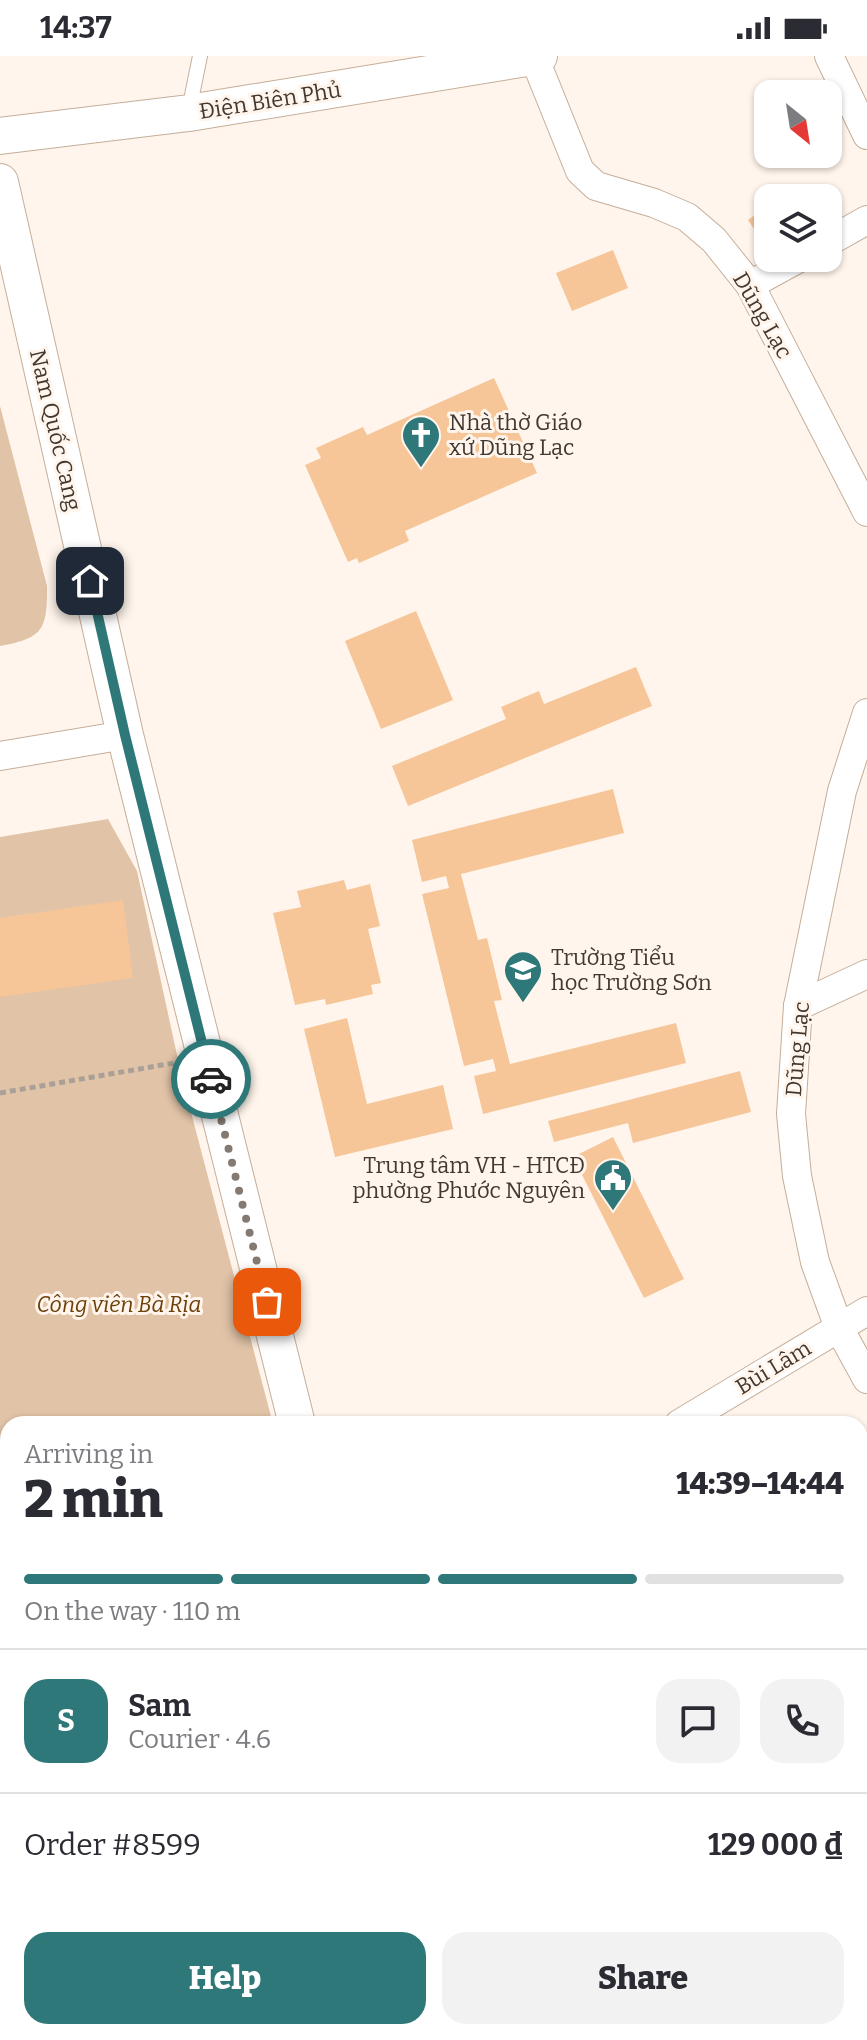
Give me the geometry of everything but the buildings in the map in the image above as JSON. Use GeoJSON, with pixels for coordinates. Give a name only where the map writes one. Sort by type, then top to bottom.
{"type":"FeatureCollection","features":[{"type":"Feature","properties":{"kind":"street","name":"Điện Biên Phủ"},"geometry":{"type":"LineString","coordinates":[[0,136],[189,113],[535,56]]}},
{"type":"Feature","properties":{"kind":"street","name":"Dũng Lạc"},"geometry":{"type":"LineString","coordinates":[[535,56],[580,171],[596,186],[654,203],[687,217],[714,240],[750,285],[867,512]]}},
{"type":"Feature","properties":{"kind":"street"},"geometry":{"type":"LineString","coordinates":[[829,56],[867,135]]}},
{"type":"Feature","properties":{"kind":"street","name":"Nam Quốc Cang"},"geometry":{"type":"LineString","coordinates":[[0,182],[125,735],[295,1416]]}},
{"type":"Feature","properties":{"kind":"street"},"geometry":{"type":"LineString","coordinates":[[842,234],[867,220]]}},
{"type":"Feature","properties":{"kind":"street"},"geometry":{"type":"LineString","coordinates":[[750,285],[774,272]]}},
{"type":"Feature","properties":{"kind":"street","name":"Dũng Lạc"},"geometry":{"type":"LineString","coordinates":[[867,713],[842,791],[798,1006],[791,1114],[797,1176],[815,1262],[839,1328],[867,1379]]}},
{"type":"Feature","properties":{"kind":"street"},"geometry":{"type":"LineString","coordinates":[[0,756],[125,735]]}},
{"type":"Feature","properties":{"kind":"street"},"geometry":{"type":"LineString","coordinates":[[798,1006],[867,974]]}},
{"type":"Feature","properties":{"kind":"street","name":"Bùi Lâm"},"geometry":{"type":"LineString","coordinates":[[692,1416],[867,1311]]}},
{"type":"Feature","properties":{"kind":"lane"},"geometry":{"type":"LineString","coordinates":[[189,113],[200,56]]}},
{"type":"Feature","properties":{"kind":"path"},"geometry":{"type":"LineString","coordinates":[[0,1093],[206,1057]]}},
{"type":"Feature","properties":{"kind":"green space"},"geometry":{"type":"Polygon","coordinates":[[[0,406],[47,586],[46,612],[40,629],[26,639],[0,646],[0,406]]]}},
{"type":"Feature","properties":{"kind":"green space","name":"Công viên Bà Rịa"},"geometry":{"type":"Polygon","coordinates":[[[108,819],[137,871],[182,1078],[271,1416],[0,1416],[0,837],[108,819]]]}},
{"type":"Feature","properties":{"kind":"way so far"},"geometry":{"type":"LineString","coordinates":[[211,1079],[267,1302]]}},
{"type":"Feature","properties":{"kind":"place","name":"Nhà thờ Giáo xứ Dũng Lạc"},"geometry":{"type":"Point","coordinates":[421,469]}},
{"type":"Feature","properties":{"kind":"place","name":"Trường Tiểu học Trường Sơn"},"geometry":{"type":"Point","coordinates":[523,1004]}},
{"type":"Feature","properties":{"kind":"place","name":"Trung tâm VH - HTCĐ phường Phước Nguyên"},"geometry":{"type":"Point","coordinates":[613,1212]}},
{"type":"Feature","properties":{"kind":"route"},"geometry":{"type":"LineString","coordinates":[[90,581],[211,1079]]}}]}
